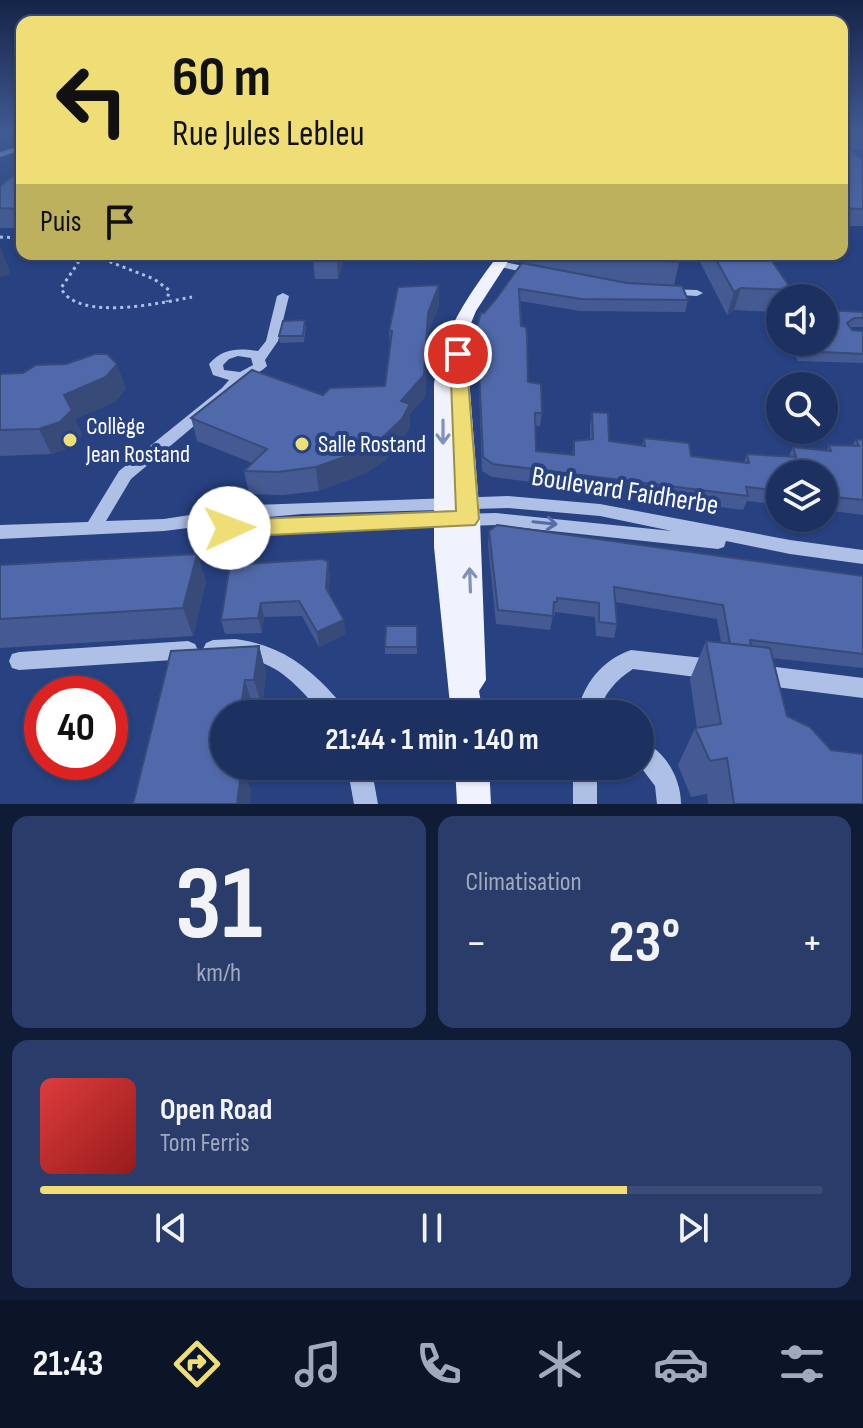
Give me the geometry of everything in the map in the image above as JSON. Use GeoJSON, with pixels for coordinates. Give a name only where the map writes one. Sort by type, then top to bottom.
{"type":"FeatureCollection","features":[{"type":"Feature","properties":{"kind":"main road"},"geometry":{"type":"LineString","coordinates":[[466,700],[451,615],[459,328],[502,260]]}},
{"type":"Feature","properties":{"kind":"main road"},"geometry":{"type":"LineString","coordinates":[[473,780],[474,804]]}},
{"type":"Feature","properties":{"kind":"street"},"geometry":{"type":"LineString","coordinates":[[506,260],[541,273]]}},
{"type":"Feature","properties":{"kind":"street"},"geometry":{"type":"LineString","coordinates":[[658,292],[697,293]]}},
{"type":"Feature","properties":{"kind":"street"},"geometry":{"type":"LineString","coordinates":[[93,528],[125,475],[227,391],[238,377],[256,370],[272,341],[283,296]]}},
{"type":"Feature","properties":{"kind":"street"},"geometry":{"type":"LineString","coordinates":[[238,377],[218,372],[216,364],[230,354],[245,352],[260,358]]}},
{"type":"Feature","properties":{"kind":"street","name":"Boulevard Faidherbe"},"geometry":{"type":"LineString","coordinates":[[0,532],[164,525],[229,528],[456,511],[863,557]]}},
{"type":"Feature","properties":{"kind":"street"},"geometry":{"type":"LineString","coordinates":[[19,661],[234,647],[264,651],[305,679],[324,700]]}},
{"type":"Feature","properties":{"kind":"street"},"geometry":{"type":"LineString","coordinates":[[592,700],[604,680],[619,664],[631,659],[863,688]]}},
{"type":"Feature","properties":{"kind":"street"},"geometry":{"type":"LineString","coordinates":[[654,764],[659,768],[670,797],[669,804]]}},
{"type":"Feature","properties":{"kind":"street"},"geometry":{"type":"LineString","coordinates":[[362,780],[366,804]]}},
{"type":"Feature","properties":{"kind":"street"},"geometry":{"type":"LineString","coordinates":[[585,780],[585,804]]}},
{"type":"Feature","properties":{"kind":"path"},"geometry":{"type":"LineString","coordinates":[[78,260],[61,288],[60,294],[70,304],[84,308],[166,303],[192,297]]}},
{"type":"Feature","properties":{"kind":"path"},"geometry":{"type":"LineString","coordinates":[[105,260],[154,279],[169,290],[166,303]]}},
{"type":"Feature","properties":{"kind":"building"},"geometry":{"type":"Polygon","coordinates":[[[848,171],[863,171],[863,209],[848,208],[848,171]]]}},
{"type":"Feature","properties":{"kind":"building"},"geometry":{"type":"Polygon","coordinates":[[[16,174],[16,209],[0,208],[0,186],[16,174]]]}},
{"type":"Feature","properties":{"kind":"building"},"geometry":{"type":"Polygon","coordinates":[[[716,260],[771,260],[788,284],[766,284],[766,289],[741,288],[734,292],[716,260]]]}},
{"type":"Feature","properties":{"kind":"building"},"geometry":{"type":"Polygon","coordinates":[[[522,263],[627,283],[682,286],[688,300],[581,299],[519,289],[521,326],[526,327],[527,336],[528,382],[541,384],[542,413],[535,413],[536,451],[574,455],[574,441],[593,439],[592,412],[608,413],[609,441],[645,446],[644,438],[689,443],[691,456],[749,463],[747,454],[796,457],[793,447],[831,451],[829,445],[859,446],[856,439],[863,440],[863,500],[838,497],[838,460],[766,460],[766,489],[746,487],[748,496],[493,464],[483,457],[477,326],[481,313],[496,299],[522,263]]]}},
{"type":"Feature","properties":{"kind":"building"},"geometry":{"type":"Polygon","coordinates":[[[439,285],[428,313],[424,375],[401,401],[410,404],[402,419],[364,450],[316,467],[278,472],[244,471],[267,449],[191,418],[252,370],[323,395],[330,388],[385,386],[392,331],[389,331],[398,287],[439,285]]]}},
{"type":"Feature","properties":{"kind":"building"},"geometry":{"type":"Polygon","coordinates":[[[838,311],[863,312],[863,318],[854,318],[847,323],[852,330],[863,331],[863,354],[838,353],[838,311]]]}},
{"type":"Feature","properties":{"kind":"building"},"geometry":{"type":"Polygon","coordinates":[[[305,320],[303,336],[279,336],[283,321],[305,320]]]}},
{"type":"Feature","properties":{"kind":"building"},"geometry":{"type":"Polygon","coordinates":[[[95,354],[107,354],[117,364],[106,377],[64,395],[72,410],[60,422],[39,429],[0,430],[0,374],[23,373],[36,365],[66,364],[95,354]]]}},
{"type":"Feature","properties":{"kind":"building"},"geometry":{"type":"Polygon","coordinates":[[[497,525],[863,576],[863,654],[750,640],[751,646],[730,644],[723,605],[614,587],[617,624],[599,622],[599,603],[557,598],[553,616],[498,610],[489,531],[497,525]]]}},
{"type":"Feature","properties":{"kind":"building"},"geometry":{"type":"Polygon","coordinates":[[[197,554],[183,608],[0,619],[0,565],[197,554]]]}},
{"type":"Feature","properties":{"kind":"building"},"geometry":{"type":"Polygon","coordinates":[[[323,559],[328,562],[326,588],[344,620],[317,632],[299,601],[261,603],[258,618],[221,620],[230,565],[323,559]]]}},
{"type":"Feature","properties":{"kind":"building"},"geometry":{"type":"Polygon","coordinates":[[[386,626],[417,626],[417,647],[385,647],[386,626]]]}},
{"type":"Feature","properties":{"kind":"building"},"geometry":{"type":"Polygon","coordinates":[[[706,641],[770,648],[787,716],[810,727],[831,750],[863,754],[863,804],[734,804],[727,758],[710,761],[695,728],[721,724],[706,641]]]}},
{"type":"Feature","properties":{"kind":"building"},"geometry":{"type":"Polygon","coordinates":[[[259,646],[254,680],[245,680],[242,700],[210,700],[210,780],[240,780],[237,804],[133,804],[171,651],[259,646]]]}},
{"type":"Feature","properties":{"kind":"place","name":"Collège Jean Rostand"},"geometry":{"type":"Point","coordinates":[70,440]}},
{"type":"Feature","properties":{"kind":"place","name":"Salle Rostand"},"geometry":{"type":"Point","coordinates":[302,444]}},
{"type":"Feature","properties":{"kind":"route"},"geometry":{"type":"LineString","coordinates":[[229,528],[468,519],[458,354]]}}]}
